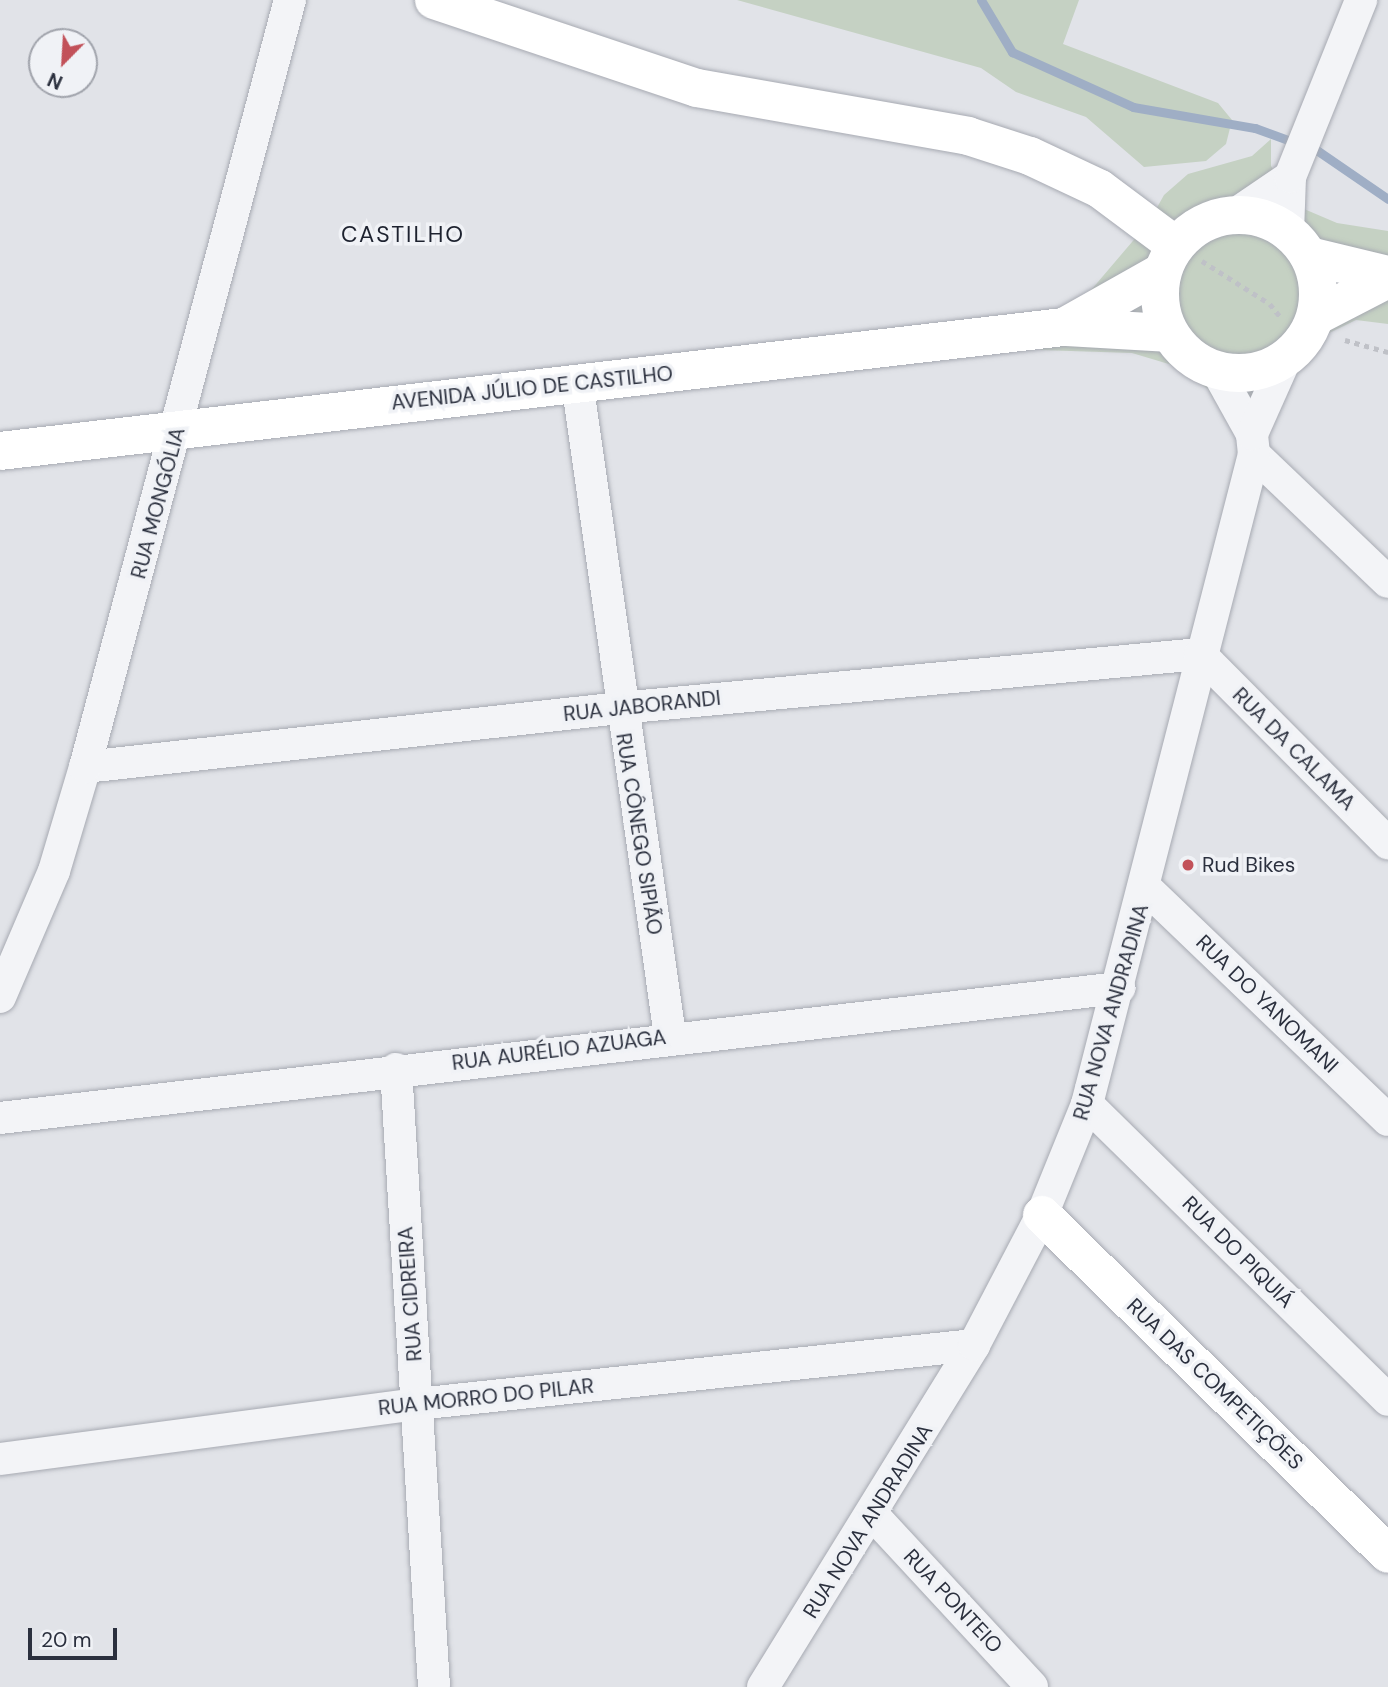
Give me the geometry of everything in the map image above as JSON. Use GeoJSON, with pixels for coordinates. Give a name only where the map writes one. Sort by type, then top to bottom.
{"type":"FeatureCollection","features":[{"type":"Feature","properties":{"kind":"main road"},"geometry":{"type":"LineString","coordinates":[[434,0],[697,88],[968,136],[1030,156],[1100,189],[1169,258]]}},
{"type":"Feature","properties":{"kind":"main road"},"geometry":{"type":"LineString","coordinates":[[1064,327],[1169,258],[1206,222],[1237,213],[1298,244],[1388,277]]}},
{"type":"Feature","properties":{"kind":"main road"},"geometry":{"type":"LineString","coordinates":[[1298,244],[1318,286],[1301,340]]}},
{"type":"Feature","properties":{"kind":"main road"},"geometry":{"type":"LineString","coordinates":[[1169,258],[1159,303],[1169,333],[1190,357],[1217,371],[1252,373],[1388,277]]}},
{"type":"Feature","properties":{"kind":"main road","name":"AVENIDA JÚLIO DE CASTILHO"},"geometry":{"type":"LineString","coordinates":[[0,451],[577,381],[1064,327]]}},
{"type":"Feature","properties":{"kind":"main road"},"geometry":{"type":"LineString","coordinates":[[1064,327],[1169,333]]}},
{"type":"Feature","properties":{"kind":"main road","name":"RUA DAS COMPETIÇÕES"},"geometry":{"type":"LineString","coordinates":[[1042,1215],[1388,1554]]}},
{"type":"Feature","properties":{"kind":"street","name":"RUA MONGÓLIA"},"geometry":{"type":"LineString","coordinates":[[0,997],[54,871],[85,767],[178,430],[290,0]]}},
{"type":"Feature","properties":{"kind":"street"},"geometry":{"type":"LineString","coordinates":[[1298,244],[1292,172],[1361,0]]}},
{"type":"Feature","properties":{"kind":"street"},"geometry":{"type":"LineString","coordinates":[[1237,213],[1292,172]]}},
{"type":"Feature","properties":{"kind":"street","name":"RUA NOVA ANDRADINA"},"geometry":{"type":"LineString","coordinates":[[763,1687],[873,1515],[974,1345],[1042,1215],[1087,1104],[1146,888],[1200,654],[1253,444],[1301,340]]}},
{"type":"Feature","properties":{"kind":"street"},"geometry":{"type":"LineString","coordinates":[[1217,371],[1253,444],[1388,582]]}},
{"type":"Feature","properties":{"kind":"street","name":"RUA CÔNEGO SIPIÃO"},"geometry":{"type":"LineString","coordinates":[[577,381],[620,708],[670,1036]]}},
{"type":"Feature","properties":{"kind":"street","name":"RUA JABORANDI"},"geometry":{"type":"LineString","coordinates":[[85,767],[620,708],[1200,654]]}},
{"type":"Feature","properties":{"kind":"street","name":"RUA DA CALAMA"},"geometry":{"type":"LineString","coordinates":[[1200,654],[1388,843]]}},
{"type":"Feature","properties":{"kind":"street","name":"RUA DO YANOMANI"},"geometry":{"type":"LineString","coordinates":[[1146,888],[1388,1120]]}},
{"type":"Feature","properties":{"kind":"street","name":"RUA AURÉLIO AZUAGA"},"geometry":{"type":"LineString","coordinates":[[0,1118],[670,1036],[1119,988]]}},
{"type":"Feature","properties":{"kind":"street","name":"RUA CIDREIRA"},"geometry":{"type":"LineString","coordinates":[[396,1069],[434,1687]]}},
{"type":"Feature","properties":{"kind":"street","name":"RUA DO PIQUIÁ"},"geometry":{"type":"LineString","coordinates":[[1087,1104],[1388,1400]]}},
{"type":"Feature","properties":{"kind":"street","name":"RUA MORRO DO PILAR"},"geometry":{"type":"LineString","coordinates":[[0,1459],[417,1404],[974,1345]]}},
{"type":"Feature","properties":{"kind":"street","name":"RUA PONTEIO"},"geometry":{"type":"LineString","coordinates":[[873,1515],[1032,1687]]}},
{"type":"Feature","properties":{"kind":"path"},"geometry":{"type":"LineString","coordinates":[[1169,258],[1270,304],[1301,340],[1340,339],[1388,352]]}},
{"type":"Feature","properties":{"kind":"green space"},"geometry":{"type":"Polygon","coordinates":[[[737,0],[1079,0],[1063,44],[1218,103],[1232,120],[1226,144],[1206,161],[1144,167],[1086,117],[1016,92],[981,68],[737,0]]]}},
{"type":"Feature","properties":{"kind":"green space"},"geometry":{"type":"Polygon","coordinates":[[[1271,139],[1271,166],[1297,206],[1337,223],[1388,231],[1388,324],[1356,320],[1323,336],[1292,368],[1247,449],[1208,389],[1172,365],[1132,353],[1040,350],[1149,222],[1164,195],[1188,174],[1252,156],[1271,139]]]}},
{"type":"Feature","properties":{"kind":"waterway"},"geometry":{"type":"LineString","coordinates":[[981,0],[1012,52],[1133,107],[1255,128],[1318,151],[1388,199]]}},
{"type":"Feature","properties":{"kind":"place","name":"Rud Bikes"},"geometry":{"type":"Point","coordinates":[1188,865]}},
{"type":"Feature","properties":{"kind":"district","name":"CASTILHO"},"geometry":{"type":"Point","coordinates":[403,234]}}]}
